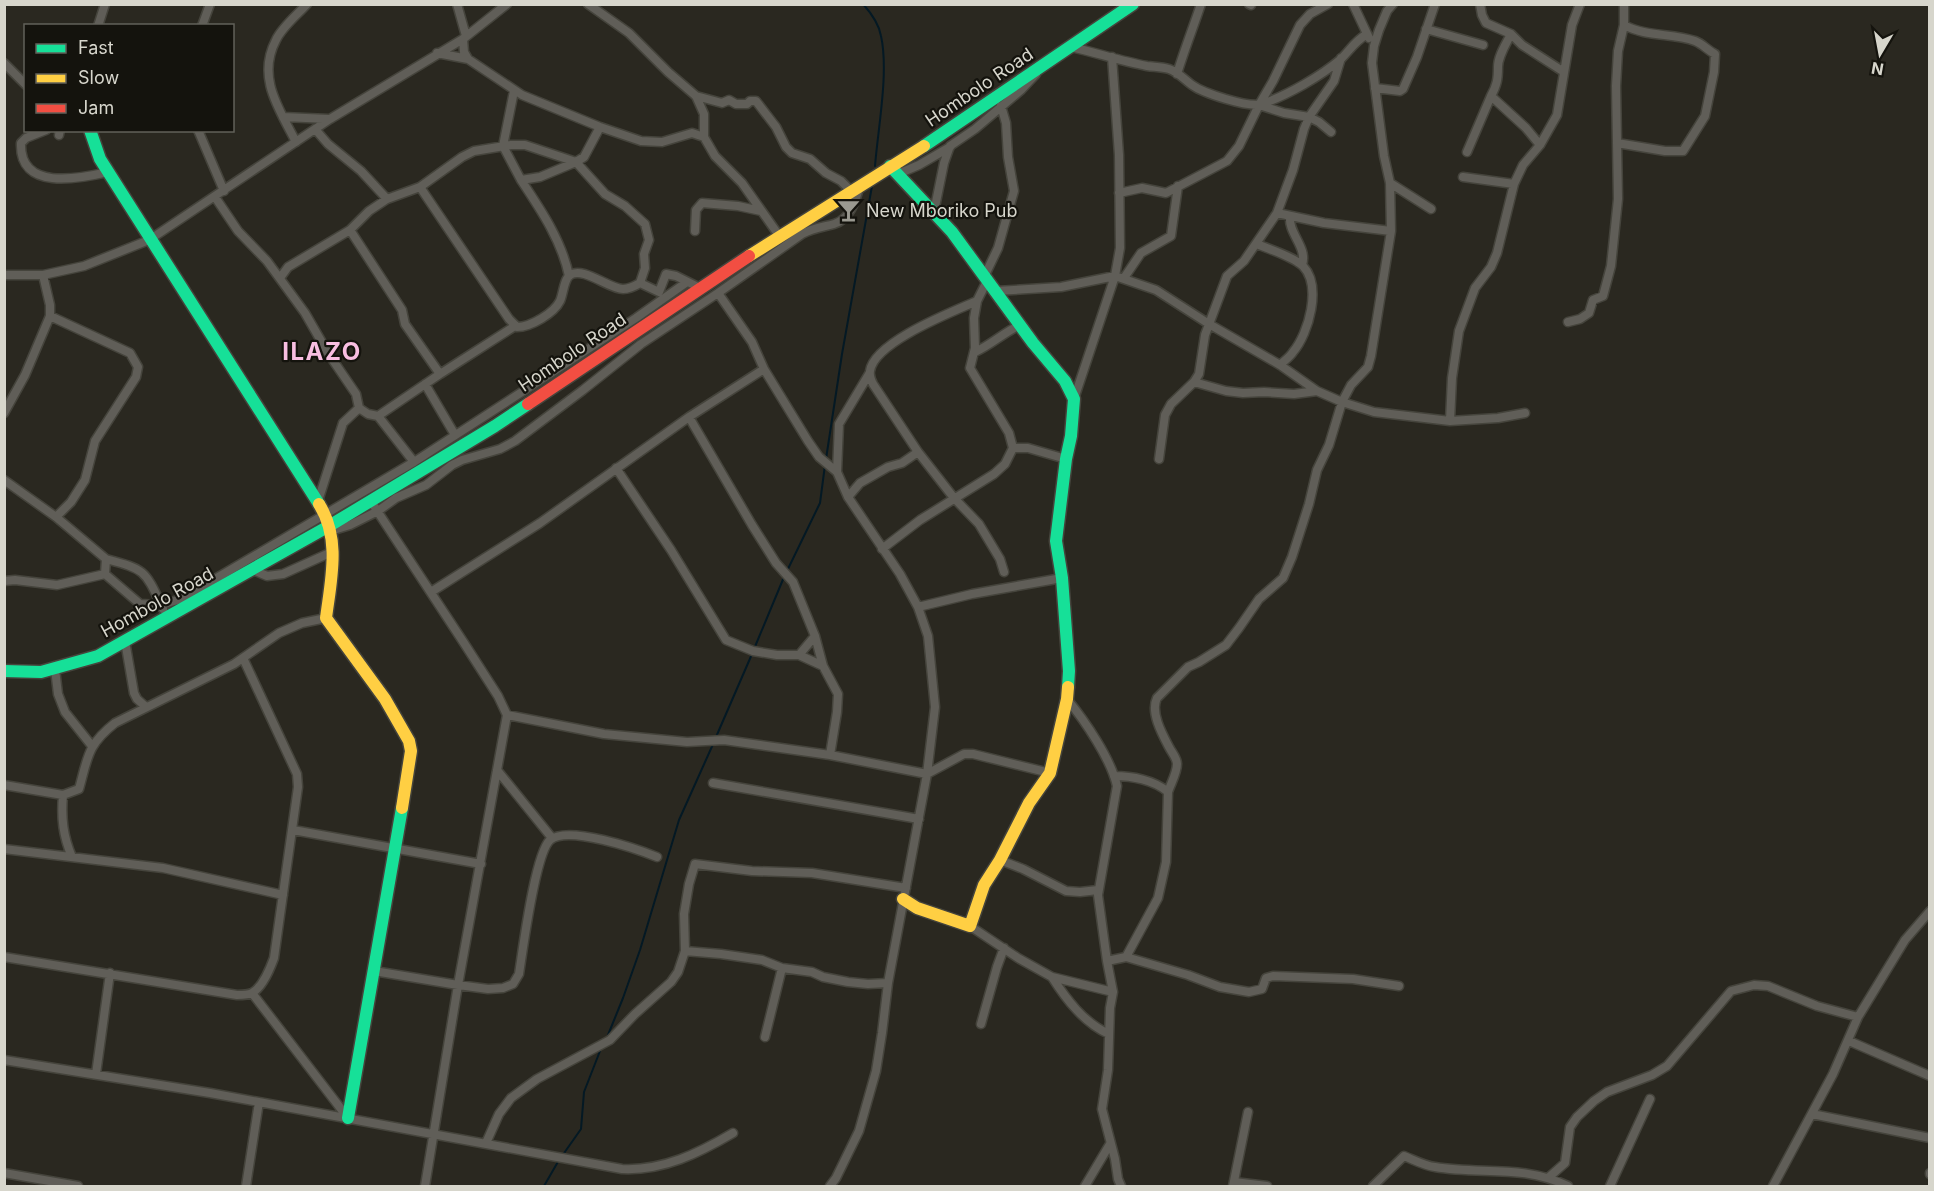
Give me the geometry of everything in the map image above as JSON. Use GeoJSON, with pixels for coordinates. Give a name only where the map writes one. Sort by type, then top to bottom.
{"type":"FeatureCollection","features":[{"type":"Feature","properties":{"kind":"street"},"geometry":{"type":"LineString","coordinates":[[99,24],[105,4]]}},
{"type":"Feature","properties":{"kind":"street"},"geometry":{"type":"LineString","coordinates":[[203,24],[210,4]]}},
{"type":"Feature","properties":{"kind":"street"},"geometry":{"type":"LineString","coordinates":[[296,142],[270,88],[268,67],[276,38],[307,4]]}},
{"type":"Feature","properties":{"kind":"street"},"geometry":{"type":"LineString","coordinates":[[457,4],[464,37],[464,52],[468,59]]}},
{"type":"Feature","properties":{"kind":"street"},"geometry":{"type":"LineString","coordinates":[[5,275],[43,275],[84,266],[149,240],[330,119],[464,37],[507,4]]}},
{"type":"Feature","properties":{"kind":"street"},"geometry":{"type":"LineString","coordinates":[[588,4],[629,33],[661,66],[696,96],[704,114],[704,137],[715,156],[735,175],[780,237]]}},
{"type":"Feature","properties":{"kind":"street","name":"Hombolo Road"},"geometry":{"type":"LineString","coordinates":[[4,671],[41,672],[98,656],[251,569],[327,520],[374,506],[417,467],[495,426],[855,187],[894,170],[1071,47],[1120,8],[1133,4]]}},
{"type":"Feature","properties":{"kind":"street"},"geometry":{"type":"LineString","coordinates":[[1177,74],[1201,4]]}},
{"type":"Feature","properties":{"kind":"street"},"geometry":{"type":"LineString","coordinates":[[1119,193],[1142,188],[1166,193],[1227,161],[1239,146],[1296,31],[1304,19],[1328,4]]}},
{"type":"Feature","properties":{"kind":"street"},"geometry":{"type":"LineString","coordinates":[[1353,4],[1374,46]]}},
{"type":"Feature","properties":{"kind":"street"},"geometry":{"type":"LineString","coordinates":[[1126,957],[1158,898],[1166,862],[1168,792],[1176,772],[1177,760],[1163,735],[1155,714],[1154,704],[1157,698],[1188,667],[1222,649],[1259,599],[1284,576],[1310,504],[1317,470],[1329,445],[1342,402],[1351,385],[1368,367],[1390,231],[1390,183],[1384,156],[1372,63],[1374,46],[1387,11],[1393,4]]}},
{"type":"Feature","properties":{"kind":"street"},"geometry":{"type":"LineString","coordinates":[[1375,88],[1400,91],[1403,89],[1417,57],[1435,4]]}},
{"type":"Feature","properties":{"kind":"street"},"geometry":{"type":"LineString","coordinates":[[1480,4],[1486,23],[1511,34],[1522,45],[1564,72]]}},
{"type":"Feature","properties":{"kind":"street"},"geometry":{"type":"LineString","coordinates":[[1450,421],[1455,348],[1475,288],[1491,267],[1497,253],[1514,184],[1523,165],[1540,145],[1557,115],[1572,25],[1580,4]]}},
{"type":"Feature","properties":{"kind":"street"},"geometry":{"type":"LineString","coordinates":[[1568,322],[1589,314],[1593,300],[1603,296],[1606,288],[1618,199],[1617,66],[1624,25],[1624,4]]}},
{"type":"Feature","properties":{"kind":"street"},"geometry":{"type":"LineString","coordinates":[[1617,143],[1665,151],[1683,151],[1705,116],[1715,64],[1715,54],[1698,42],[1639,32],[1624,25]]}},
{"type":"Feature","properties":{"kind":"street"},"geometry":{"type":"LineString","coordinates":[[1426,29],[1483,45]]}},
{"type":"Feature","properties":{"kind":"street"},"geometry":{"type":"LineString","coordinates":[[1259,105],[1324,72],[1355,42],[1367,34]]}},
{"type":"Feature","properties":{"kind":"street"},"geometry":{"type":"LineString","coordinates":[[1467,152],[1498,84],[1498,67],[1511,34]]}},
{"type":"Feature","properties":{"kind":"street"},"geometry":{"type":"LineString","coordinates":[[1071,47],[1167,69],[1194,87],[1211,94],[1284,113],[1309,117],[1332,132]]}},
{"type":"Feature","properties":{"kind":"street"},"geometry":{"type":"LineString","coordinates":[[437,53],[468,59],[514,91],[539,103],[641,141],[662,142],[692,133],[704,137]]}},
{"type":"Feature","properties":{"kind":"street"},"geometry":{"type":"LineString","coordinates":[[970,926],[984,885],[1029,803],[1050,773],[1067,699],[1069,672],[1062,578],[1056,541],[1074,399],[1115,276],[1120,248],[1118,121],[1112,57]]}},
{"type":"Feature","properties":{"kind":"street"},"geometry":{"type":"LineString","coordinates":[[1159,459],[1166,412],[1199,374],[1203,342],[1227,276],[1244,261],[1276,213],[1293,170],[1309,117],[1334,81],[1341,58]]}},
{"type":"Feature","properties":{"kind":"street"},"geometry":{"type":"LineString","coordinates":[[4,63],[24,83]]}},
{"type":"Feature","properties":{"kind":"street"},"geometry":{"type":"LineString","coordinates":[[894,170],[919,165],[975,129],[1021,90],[1042,67]]}},
{"type":"Feature","properties":{"kind":"street"},"geometry":{"type":"LineString","coordinates":[[378,416],[515,326],[525,326],[555,309],[560,302],[569,276],[566,260],[544,215],[521,180],[503,146],[514,91]]}},
{"type":"Feature","properties":{"kind":"street"},"geometry":{"type":"LineString","coordinates":[[425,1186],[458,985],[507,715],[492,687],[374,506],[426,485],[462,460],[500,449],[515,441],[640,344],[802,234],[814,228],[841,221],[850,211],[855,187],[826,173],[810,159],[789,150],[783,143],[777,127],[756,101],[750,100],[747,104],[736,104],[729,99],[722,103],[696,96]]}},
{"type":"Feature","properties":{"kind":"street"},"geometry":{"type":"LineString","coordinates":[[1491,96],[1526,128],[1540,145]]}},
{"type":"Feature","properties":{"kind":"street"},"geometry":{"type":"LineString","coordinates":[[882,549],[920,520],[994,474],[1005,464],[1013,448],[1009,433],[970,368],[975,352],[974,318],[977,301],[998,248],[1014,191],[1008,157],[1006,123],[1001,106]]}},
{"type":"Feature","properties":{"kind":"street"},"geometry":{"type":"LineString","coordinates":[[284,117],[330,119]]}},
{"type":"Feature","properties":{"kind":"street"},"geometry":{"type":"LineString","coordinates":[[521,180],[540,177],[584,157],[600,127]]}},
{"type":"Feature","properties":{"kind":"street"},"geometry":{"type":"LineString","coordinates":[[315,129],[328,144],[361,171],[387,199]]}},
{"type":"Feature","properties":{"kind":"street"},"geometry":{"type":"LineString","coordinates":[[41,132],[21,142],[22,154],[34,173],[68,179],[108,172]]}},
{"type":"Feature","properties":{"kind":"street"},"geometry":{"type":"LineString","coordinates":[[91,132],[100,159],[149,240],[318,501],[327,520],[334,551],[326,618],[385,699],[411,746],[396,849],[348,1118]]}},
{"type":"Feature","properties":{"kind":"street"},"geometry":{"type":"LineString","coordinates":[[199,132],[224,191]]}},
{"type":"Feature","properties":{"kind":"street"},"geometry":{"type":"LineString","coordinates":[[280,278],[288,267],[350,230],[362,217],[387,199],[420,187],[468,153],[485,148],[525,145],[576,162],[604,194],[625,206],[645,224],[649,240],[644,254],[645,268],[640,283],[621,289],[585,275],[569,276]]}},
{"type":"Feature","properties":{"kind":"street"},"geometry":{"type":"LineString","coordinates":[[934,212],[944,163],[950,146]]}},
{"type":"Feature","properties":{"kind":"street"},"geometry":{"type":"LineString","coordinates":[[894,170],[934,212],[986,277],[1020,325],[1065,381],[1074,399]]}},
{"type":"Feature","properties":{"kind":"street"},"geometry":{"type":"LineString","coordinates":[[1463,177],[1514,184]]}},
{"type":"Feature","properties":{"kind":"street"},"geometry":{"type":"LineString","coordinates":[[1390,183],[1431,209]]}},
{"type":"Feature","properties":{"kind":"street"},"geometry":{"type":"LineString","coordinates":[[1124,278],[1141,253],[1171,236],[1178,186]]}},
{"type":"Feature","properties":{"kind":"street"},"geometry":{"type":"LineString","coordinates":[[420,187],[515,326]]}},
{"type":"Feature","properties":{"kind":"street"},"geometry":{"type":"LineString","coordinates":[[215,197],[238,231],[267,261],[309,319],[333,362],[356,394],[359,408],[378,416],[417,467],[426,485]]}},
{"type":"Feature","properties":{"kind":"street"},"geometry":{"type":"LineString","coordinates":[[695,231],[696,210],[702,204],[738,206],[761,211]]}},
{"type":"Feature","properties":{"kind":"street"},"geometry":{"type":"LineString","coordinates":[[1276,213],[1324,223],[1390,231]]}},
{"type":"Feature","properties":{"kind":"street"},"geometry":{"type":"LineString","coordinates":[[1290,216],[1290,225],[1302,249],[1304,259],[1302,265]]}},
{"type":"Feature","properties":{"kind":"street"},"geometry":{"type":"LineString","coordinates":[[350,230],[402,310],[405,324],[440,374]]}},
{"type":"Feature","properties":{"kind":"street"},"geometry":{"type":"LineString","coordinates":[[1257,244],[1302,265],[1311,281],[1314,302],[1306,329],[1294,352],[1280,365]]}},
{"type":"Feature","properties":{"kind":"street"},"geometry":{"type":"LineString","coordinates":[[640,283],[659,292],[666,274],[700,288]]}},
{"type":"Feature","properties":{"kind":"street"},"geometry":{"type":"LineString","coordinates":[[4,413],[25,375],[50,316],[50,305],[43,275]]}},
{"type":"Feature","properties":{"kind":"street"},"geometry":{"type":"LineString","coordinates":[[996,291],[1068,286],[1115,276],[1124,278],[1156,290],[1280,365],[1317,391],[1342,402],[1374,412],[1450,421],[1498,418],[1525,413]]}},
{"type":"Feature","properties":{"kind":"street"},"geometry":{"type":"LineString","coordinates":[[105,573],[140,604],[161,605],[174,602],[327,520],[417,467],[454,435],[636,318],[687,282]]}},
{"type":"Feature","properties":{"kind":"street"},"geometry":{"type":"LineString","coordinates":[[718,293],[752,342],[764,369],[819,457],[837,472],[848,497],[900,574],[918,607],[928,636],[935,699],[934,722],[927,774],[888,983],[879,1054],[866,1109],[851,1148],[830,1186]]}},
{"type":"Feature","properties":{"kind":"street"},"geometry":{"type":"LineString","coordinates":[[837,472],[839,424],[869,374],[871,366],[880,355],[912,330],[977,301]]}},
{"type":"Feature","properties":{"kind":"street"},"geometry":{"type":"LineString","coordinates":[[50,316],[130,354],[138,367],[136,377],[95,441],[85,480],[71,502],[56,517]]}},
{"type":"Feature","properties":{"kind":"street"},"geometry":{"type":"LineString","coordinates":[[975,352],[1020,325]]}},
{"type":"Feature","properties":{"kind":"street"},"geometry":{"type":"LineString","coordinates":[[431,592],[540,523],[689,417],[764,369]]}},
{"type":"Feature","properties":{"kind":"street"},"geometry":{"type":"LineString","coordinates":[[869,374],[873,384],[918,452],[954,498],[979,524],[1000,559],[1004,572]]}},
{"type":"Feature","properties":{"kind":"street"},"geometry":{"type":"LineString","coordinates":[[1194,382],[1243,393],[1294,394],[1317,391]]}},
{"type":"Feature","properties":{"kind":"street"},"geometry":{"type":"LineString","coordinates":[[425,384],[454,435]]}},
{"type":"Feature","properties":{"kind":"street"},"geometry":{"type":"LineString","coordinates":[[318,501],[343,423],[359,408]]}},
{"type":"Feature","properties":{"kind":"street"},"geometry":{"type":"LineString","coordinates":[[689,417],[776,563],[793,582],[815,636],[823,666],[838,694],[830,755]]}},
{"type":"Feature","properties":{"kind":"street"},"geometry":{"type":"LineString","coordinates":[[1013,448],[1028,448],[1066,459]]}},
{"type":"Feature","properties":{"kind":"street"},"geometry":{"type":"LineString","coordinates":[[848,497],[860,483],[888,467],[902,463],[918,452]]}},
{"type":"Feature","properties":{"kind":"street"},"geometry":{"type":"LineString","coordinates":[[616,468],[671,550],[726,640],[753,651],[777,655],[799,655],[823,666]]}},
{"type":"Feature","properties":{"kind":"street"},"geometry":{"type":"LineString","coordinates":[[4,480],[56,517],[106,560],[139,569],[147,576],[168,617]]}},
{"type":"Feature","properties":{"kind":"street"},"geometry":{"type":"LineString","coordinates":[[251,569],[267,576],[282,574],[334,551]]}},
{"type":"Feature","properties":{"kind":"street"},"geometry":{"type":"LineString","coordinates":[[105,573],[106,560]]}},
{"type":"Feature","properties":{"kind":"street"},"geometry":{"type":"LineString","coordinates":[[4,581],[15,580],[57,585],[105,573]]}},
{"type":"Feature","properties":{"kind":"street"},"geometry":{"type":"LineString","coordinates":[[918,607],[972,594],[1062,578]]}},
{"type":"Feature","properties":{"kind":"street"},"geometry":{"type":"LineString","coordinates":[[4,785],[63,795],[79,789],[92,746],[100,734],[115,723],[221,671],[279,633],[303,623],[326,618]]}},
{"type":"Feature","properties":{"kind":"street"},"geometry":{"type":"LineString","coordinates":[[799,655],[815,636]]}},
{"type":"Feature","properties":{"kind":"street"},"geometry":{"type":"LineString","coordinates":[[124,641],[134,693],[146,707]]}},
{"type":"Feature","properties":{"kind":"street"},"geometry":{"type":"LineString","coordinates":[[4,957],[237,995],[252,993],[267,976],[274,958],[298,787],[297,774],[243,658]]}},
{"type":"Feature","properties":{"kind":"street"},"geometry":{"type":"LineString","coordinates":[[56,669],[58,694],[65,712],[92,746]]}},
{"type":"Feature","properties":{"kind":"street"},"geometry":{"type":"LineString","coordinates":[[129,716],[134,693]]}},
{"type":"Feature","properties":{"kind":"street"},"geometry":{"type":"LineString","coordinates":[[1067,699],[1081,717],[1114,776],[1116,793],[1098,890],[1113,992],[1110,1008],[1108,1070],[1102,1109],[1121,1186]]}},
{"type":"Feature","properties":{"kind":"street"},"geometry":{"type":"LineString","coordinates":[[507,715],[604,734],[687,742],[724,740],[830,755],[927,774],[964,754],[973,754],[1050,773]]}},
{"type":"Feature","properties":{"kind":"street"},"geometry":{"type":"LineString","coordinates":[[497,770],[552,838]]}},
{"type":"Feature","properties":{"kind":"street"},"geometry":{"type":"LineString","coordinates":[[1114,776],[1135,778],[1168,792]]}},
{"type":"Feature","properties":{"kind":"street"},"geometry":{"type":"LineString","coordinates":[[713,783],[919,819]]}},
{"type":"Feature","properties":{"kind":"street"},"geometry":{"type":"LineString","coordinates":[[63,795],[64,840],[72,856]]}},
{"type":"Feature","properties":{"kind":"street"},"geometry":{"type":"LineString","coordinates":[[293,831],[481,864]]}},
{"type":"Feature","properties":{"kind":"street"},"geometry":{"type":"LineString","coordinates":[[374,971],[488,989],[503,988],[513,984],[518,978],[534,884],[542,856],[552,838],[570,835],[585,836],[657,857]]}},
{"type":"Feature","properties":{"kind":"street"},"geometry":{"type":"LineString","coordinates":[[4,849],[163,868],[283,895]]}},
{"type":"Feature","properties":{"kind":"street"},"geometry":{"type":"LineString","coordinates":[[999,860],[1066,891],[1098,890]]}},
{"type":"Feature","properties":{"kind":"street"},"geometry":{"type":"LineString","coordinates":[[486,1143],[499,1114],[511,1098],[537,1078],[610,1040],[671,982],[678,972],[685,951],[684,914],[695,864],[752,871],[812,873],[904,894],[917,908],[970,926],[1052,977],[1113,992]]}},
{"type":"Feature","properties":{"kind":"street"},"geometry":{"type":"LineString","coordinates":[[1773,1186],[1849,1041],[1858,1017],[1905,940],[1929,911]]}},
{"type":"Feature","properties":{"kind":"street"},"geometry":{"type":"LineString","coordinates":[[981,1024],[1004,948]]}},
{"type":"Feature","properties":{"kind":"street"},"geometry":{"type":"LineString","coordinates":[[685,951],[762,960],[782,968],[812,972],[848,982],[888,983]]}},
{"type":"Feature","properties":{"kind":"street"},"geometry":{"type":"LineString","coordinates":[[1107,961],[1126,957],[1220,987],[1249,992],[1262,989],[1266,978],[1273,976],[1353,979],[1400,986]]}},
{"type":"Feature","properties":{"kind":"street"},"geometry":{"type":"LineString","coordinates":[[765,1037],[782,968]]}},
{"type":"Feature","properties":{"kind":"street"},"geometry":{"type":"LineString","coordinates":[[96,1074],[110,974]]}},
{"type":"Feature","properties":{"kind":"street"},"geometry":{"type":"LineString","coordinates":[[1052,977],[1066,998],[1091,1024],[1109,1034]]}},
{"type":"Feature","properties":{"kind":"street"},"geometry":{"type":"LineString","coordinates":[[1548,1178],[1565,1163],[1571,1124],[1588,1106],[1612,1090],[1652,1076],[1667,1066],[1731,991],[1754,985],[1768,986],[1817,1006],[1858,1017]]}},
{"type":"Feature","properties":{"kind":"street"},"geometry":{"type":"LineString","coordinates":[[252,993],[348,1118]]}},
{"type":"Feature","properties":{"kind":"street"},"geometry":{"type":"LineString","coordinates":[[1849,1041],[1929,1076]]}},
{"type":"Feature","properties":{"kind":"street"},"geometry":{"type":"LineString","coordinates":[[4,1060],[259,1102],[631,1169],[659,1166],[676,1161],[705,1149],[733,1133]]}},
{"type":"Feature","properties":{"kind":"street"},"geometry":{"type":"LineString","coordinates":[[1610,1186],[1650,1100]]}},
{"type":"Feature","properties":{"kind":"street"},"geometry":{"type":"LineString","coordinates":[[246,1186],[259,1102]]}},
{"type":"Feature","properties":{"kind":"street"},"geometry":{"type":"LineString","coordinates":[[1248,1112],[1234,1184],[1267,1186]]}},
{"type":"Feature","properties":{"kind":"street"},"geometry":{"type":"LineString","coordinates":[[1812,1114],[1929,1138]]}},
{"type":"Feature","properties":{"kind":"street"},"geometry":{"type":"LineString","coordinates":[[1085,1186],[1110,1144]]}},
{"type":"Feature","properties":{"kind":"street"},"geometry":{"type":"LineString","coordinates":[[1373,1186],[1404,1156],[1434,1167],[1508,1171],[1548,1178],[1568,1186]]}},
{"type":"Feature","properties":{"kind":"street"},"geometry":{"type":"LineString","coordinates":[[4,1173],[34,1183],[78,1186]]}},
{"type":"Feature","properties":{"kind":"waterway"},"geometry":{"type":"LineString","coordinates":[[863,4],[879,27],[883,50],[882,100],[875,166]]}},
{"type":"Feature","properties":{"kind":"waterway"},"geometry":{"type":"LineString","coordinates":[[826,459],[872,186]]}},
{"type":"Feature","properties":{"kind":"waterway"},"geometry":{"type":"LineString","coordinates":[[787,571],[820,503],[825,465]]}},
{"type":"Feature","properties":{"kind":"waterway"},"geometry":{"type":"LineString","coordinates":[[754,649],[784,577]]}},
{"type":"Feature","properties":{"kind":"waterway"},"geometry":{"type":"LineString","coordinates":[[716,737],[752,654]]}},
{"type":"Feature","properties":{"kind":"waterway"},"geometry":{"type":"LineString","coordinates":[[608,1035],[640,950],[679,820],[714,742]]}},
{"type":"Feature","properties":{"kind":"waterway"},"geometry":{"type":"LineString","coordinates":[[562,1156],[581,1129],[584,1092],[600,1051]]}},
{"type":"Feature","properties":{"kind":"waterway"},"geometry":{"type":"LineString","coordinates":[[544,1186],[559,1160]]}},
{"type":"Feature","properties":{"kind":"traffic: fast"},"geometry":{"type":"LineString","coordinates":[[924,146],[1133,4]]}},
{"type":"Feature","properties":{"kind":"traffic: fast"},"geometry":{"type":"LineString","coordinates":[[91,132],[100,159],[319,504]]}},
{"type":"Feature","properties":{"kind":"traffic: fast"},"geometry":{"type":"LineString","coordinates":[[890,166],[952,232],[1033,343],[1065,381],[1074,399],[1056,541],[1062,578],[1069,671],[1068,687]]}},
{"type":"Feature","properties":{"kind":"traffic: fast"},"geometry":{"type":"LineString","coordinates":[[4,671],[41,672],[98,656],[329,526],[528,404]]}},
{"type":"Feature","properties":{"kind":"traffic: fast"},"geometry":{"type":"LineString","coordinates":[[348,1118],[402,808]]}},
{"type":"Feature","properties":{"kind":"traffic: slow"},"geometry":{"type":"LineString","coordinates":[[749,256],[924,146]]}},
{"type":"Feature","properties":{"kind":"traffic: slow"},"geometry":{"type":"LineString","coordinates":[[319,504],[330,531],[333,560],[326,618],[385,699],[409,741],[411,751],[402,808]]}},
{"type":"Feature","properties":{"kind":"traffic: slow"},"geometry":{"type":"LineString","coordinates":[[903,899],[917,908],[970,926],[984,885],[1000,860],[1029,803],[1050,773],[1068,687]]}},
{"type":"Feature","properties":{"kind":"traffic: jam"},"geometry":{"type":"LineString","coordinates":[[528,404],[749,256]]}},
{"type":"Feature","properties":{"kind":"place","name":"New Mboriko Pub"},"geometry":{"type":"Point","coordinates":[848,210]}},
{"type":"Feature","properties":{"kind":"district","name":"ILAZO"},"geometry":{"type":"Point","coordinates":[322,351]}}]}
